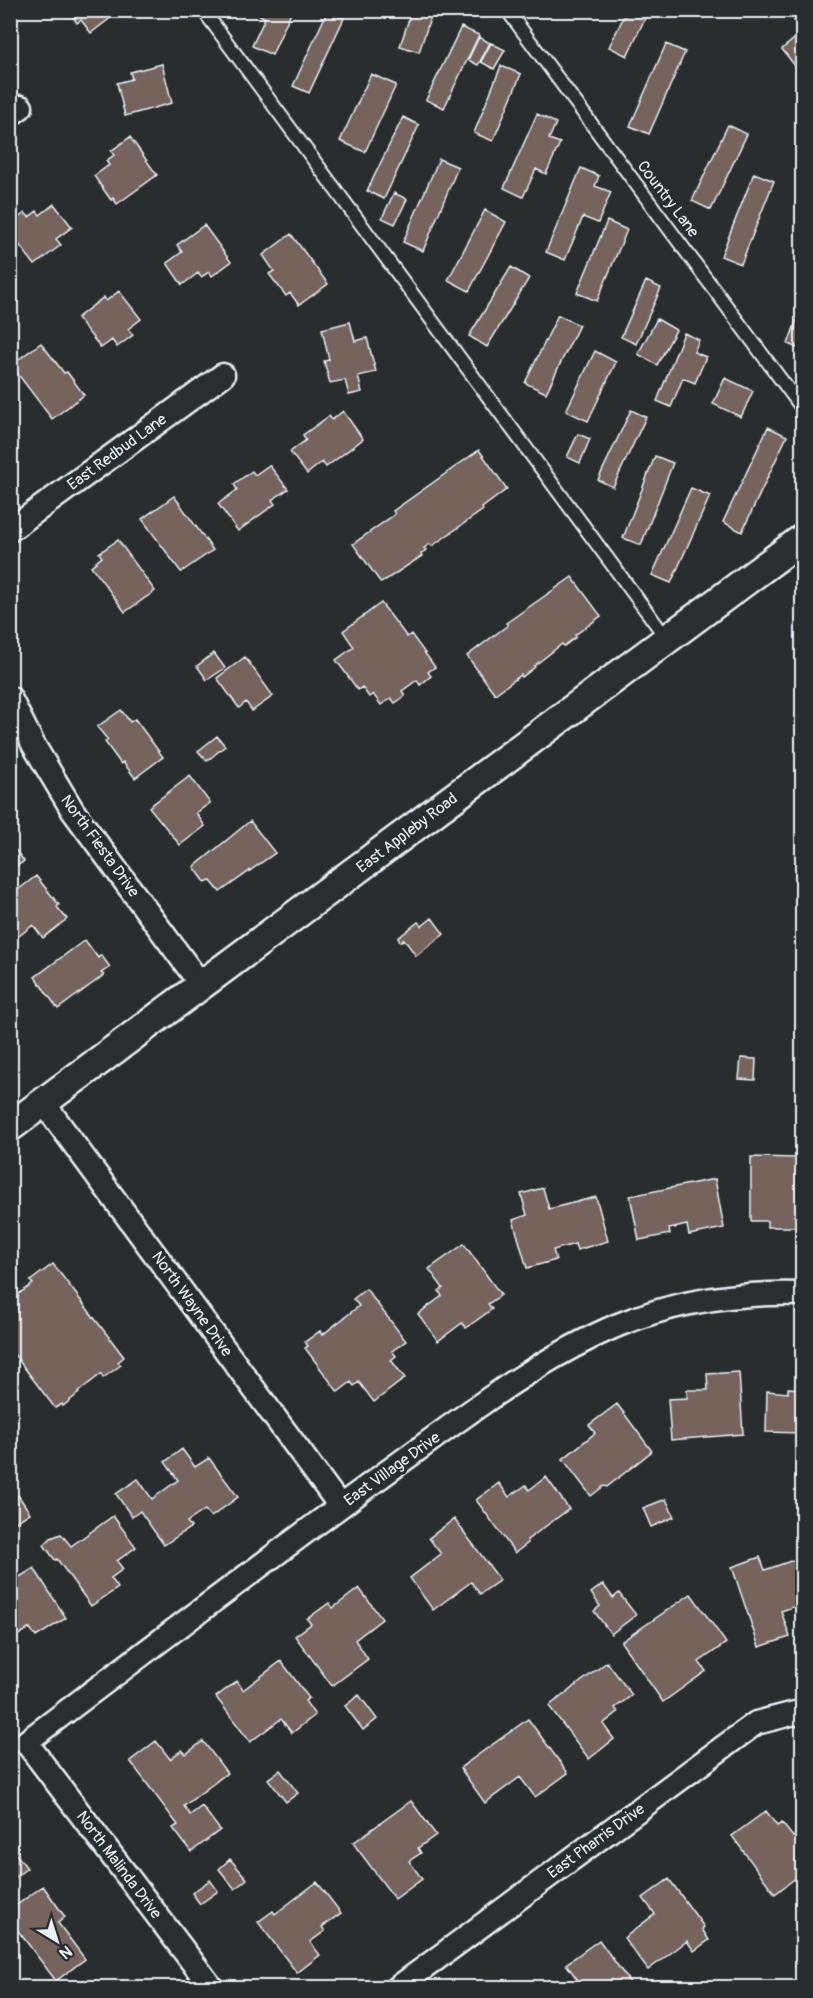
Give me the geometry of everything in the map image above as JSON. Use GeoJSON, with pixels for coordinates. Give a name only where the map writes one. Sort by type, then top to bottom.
{"type":"FeatureCollection","features":[{"type":"Feature","properties":{"kind":"street","name":"East Redbud Lane"},"geometry":{"type":"LineString","coordinates":[[10,530],[223,375]]}},
{"type":"Feature","properties":{"kind":"street","name":"East Appleby Road"},"geometry":{"type":"LineString","coordinates":[[10,1127],[802,538]]}},
{"type":"Feature","properties":{"kind":"street","name":"North Fiesta Drive"},"geometry":{"type":"LineString","coordinates":[[10,698],[33,744],[73,811],[202,986]]}},
{"type":"Feature","properties":{"kind":"street","name":"North Wayne Drive"},"geometry":{"type":"LineString","coordinates":[[43,1102],[340,1506]]}},
{"type":"Feature","properties":{"kind":"street","name":"East Village Drive"},"geometry":{"type":"LineString","coordinates":[[26,1742],[340,1506],[520,1376],[580,1343],[620,1325],[665,1309],[714,1299],[770,1293],[802,1294]]}},
{"type":"Feature","properties":{"kind":"street","name":"East Pharris Drive"},"geometry":{"type":"LineString","coordinates":[[397,1988],[756,1723],[795,1713],[802,1715]]}},
{"type":"Feature","properties":{"kind":"street","name":"North Malinda Drive"},"geometry":{"type":"LineString","coordinates":[[26,1742],[212,1988]]}},
{"type":"Feature","properties":{"kind":"lane"},"geometry":{"type":"LineString","coordinates":[[204,10],[667,639]]}},
{"type":"Feature","properties":{"kind":"lane","name":"Country Lane"},"geometry":{"type":"LineString","coordinates":[[507,10],[802,408]]}},
{"type":"Feature","properties":{"kind":"building"},"geometry":{"type":"Polygon","coordinates":[[[68,10],[121,10],[91,33],[81,20],[77,23],[68,10]]]}},
{"type":"Feature","properties":{"kind":"building"},"geometry":{"type":"Polygon","coordinates":[[[252,10],[292,10],[272,55],[252,46],[265,18],[252,10]]]}},
{"type":"Feature","properties":{"kind":"building"},"geometry":{"type":"Polygon","coordinates":[[[328,10],[344,18],[309,93],[293,86],[328,10]]]}},
{"type":"Feature","properties":{"kind":"building"},"geometry":{"type":"Polygon","coordinates":[[[412,10],[433,10],[419,52],[400,46],[412,10]]]}},
{"type":"Feature","properties":{"kind":"building"},"geometry":{"type":"Polygon","coordinates":[[[627,10],[649,10],[627,56],[609,47],[627,10]]]}},
{"type":"Feature","properties":{"kind":"building"},"geometry":{"type":"Polygon","coordinates":[[[794,10],[802,10],[802,31],[793,19],[798,15],[794,10]]]}},
{"type":"Feature","properties":{"kind":"building"},"geometry":{"type":"Polygon","coordinates":[[[461,27],[479,35],[444,108],[426,100],[461,27]]]}},
{"type":"Feature","properties":{"kind":"building"},"geometry":{"type":"Polygon","coordinates":[[[799,35],[802,40],[802,60],[795,66],[782,49],[799,35]]]}},
{"type":"Feature","properties":{"kind":"building"},"geometry":{"type":"Polygon","coordinates":[[[479,37],[490,43],[478,65],[468,60],[479,37]]]}},
{"type":"Feature","properties":{"kind":"building"},"geometry":{"type":"Polygon","coordinates":[[[491,43],[505,50],[494,69],[481,62],[491,43]]]}},
{"type":"Feature","properties":{"kind":"building"},"geometry":{"type":"Polygon","coordinates":[[[666,44],[685,52],[649,134],[630,126],[666,44]]]}},
{"type":"Feature","properties":{"kind":"building"},"geometry":{"type":"Polygon","coordinates":[[[162,64],[172,103],[125,116],[117,83],[132,79],[130,72],[162,64]]]}},
{"type":"Feature","properties":{"kind":"building"},"geometry":{"type":"Polygon","coordinates":[[[501,66],[521,74],[493,141],[474,133],[501,66]]]}},
{"type":"Feature","properties":{"kind":"building"},"geometry":{"type":"Polygon","coordinates":[[[371,74],[396,85],[365,152],[340,141],[371,74]]]}},
{"type":"Feature","properties":{"kind":"building"},"geometry":{"type":"Polygon","coordinates":[[[537,114],[556,123],[549,139],[560,143],[546,174],[536,169],[523,197],[504,188],[537,114]]]}},
{"type":"Feature","properties":{"kind":"building"},"geometry":{"type":"Polygon","coordinates":[[[403,117],[419,125],[384,199],[367,191],[403,117]]]}},
{"type":"Feature","properties":{"kind":"building"},"geometry":{"type":"Polygon","coordinates":[[[728,125],[747,134],[711,210],[692,201],[728,125]]]}},
{"type":"Feature","properties":{"kind":"building"},"geometry":{"type":"Polygon","coordinates":[[[130,137],[157,175],[117,204],[113,198],[111,200],[94,176],[109,165],[106,161],[114,155],[111,151],[130,137]]]}},
{"type":"Feature","properties":{"kind":"building"},"geometry":{"type":"Polygon","coordinates":[[[439,159],[458,167],[423,251],[403,242],[439,159]]]}},
{"type":"Feature","properties":{"kind":"building"},"geometry":{"type":"Polygon","coordinates":[[[581,168],[599,176],[595,186],[611,192],[598,223],[583,217],[565,260],[546,252],[581,168]]]}},
{"type":"Feature","properties":{"kind":"building"},"geometry":{"type":"Polygon","coordinates":[[[754,173],[774,181],[741,264],[721,256],[754,173]]]}},
{"type":"Feature","properties":{"kind":"building"},"geometry":{"type":"Polygon","coordinates":[[[394,193],[407,199],[395,224],[382,218],[394,193]]]}},
{"type":"Feature","properties":{"kind":"building"},"geometry":{"type":"Polygon","coordinates":[[[54,204],[72,227],[56,239],[61,245],[35,265],[10,233],[10,224],[25,213],[29,217],[37,211],[40,215],[54,204]]]}},
{"type":"Feature","properties":{"kind":"building"},"geometry":{"type":"Polygon","coordinates":[[[485,210],[506,222],[469,291],[448,280],[485,210]]]}},
{"type":"Feature","properties":{"kind":"building"},"geometry":{"type":"Polygon","coordinates":[[[607,221],[627,230],[597,301],[577,293],[607,221]]]}},
{"type":"Feature","properties":{"kind":"building"},"geometry":{"type":"Polygon","coordinates":[[[204,225],[231,262],[212,276],[209,272],[201,277],[198,273],[182,285],[167,263],[182,252],[177,245],[204,225]]]}},
{"type":"Feature","properties":{"kind":"building"},"geometry":{"type":"Polygon","coordinates":[[[291,234],[328,284],[299,305],[290,293],[286,296],[269,274],[274,271],[263,255],[291,234]]]}},
{"type":"Feature","properties":{"kind":"building"},"geometry":{"type":"Polygon","coordinates":[[[511,267],[529,278],[487,347],[469,336],[511,267]]]}},
{"type":"Feature","properties":{"kind":"building"},"geometry":{"type":"Polygon","coordinates":[[[646,281],[661,288],[636,344],[621,337],[646,281]]]}},
{"type":"Feature","properties":{"kind":"building"},"geometry":{"type":"Polygon","coordinates":[[[119,291],[141,319],[128,329],[133,335],[117,347],[112,340],[101,348],[77,318],[104,297],[106,301],[119,291]]]}},
{"type":"Feature","properties":{"kind":"building"},"geometry":{"type":"Polygon","coordinates":[[[802,305],[802,350],[788,344],[802,305]]]}},
{"type":"Feature","properties":{"kind":"building"},"geometry":{"type":"Polygon","coordinates":[[[558,315],[579,325],[546,393],[525,383],[558,315]]]}},
{"type":"Feature","properties":{"kind":"building"},"geometry":{"type":"Polygon","coordinates":[[[657,319],[676,330],[657,365],[638,354],[657,319]]]}},
{"type":"Feature","properties":{"kind":"building"},"geometry":{"type":"Polygon","coordinates":[[[350,322],[355,341],[367,338],[376,372],[358,376],[362,392],[349,395],[345,380],[330,383],[324,361],[329,360],[322,329],[350,322]]]}},
{"type":"Feature","properties":{"kind":"building"},"geometry":{"type":"Polygon","coordinates":[[[684,333],[699,340],[694,352],[706,357],[695,383],[683,378],[671,407],[657,401],[684,333]]]}},
{"type":"Feature","properties":{"kind":"building"},"geometry":{"type":"Polygon","coordinates":[[[41,343],[84,395],[52,419],[11,365],[41,343]]]}},
{"type":"Feature","properties":{"kind":"building"},"geometry":{"type":"Polygon","coordinates":[[[595,351],[616,362],[588,421],[566,411],[595,351]]]}},
{"type":"Feature","properties":{"kind":"building"},"geometry":{"type":"Polygon","coordinates":[[[725,378],[753,391],[741,417],[713,404],[725,378]]]}},
{"type":"Feature","properties":{"kind":"building"},"geometry":{"type":"Polygon","coordinates":[[[631,410],[646,417],[613,487],[598,480],[631,410]]]}},
{"type":"Feature","properties":{"kind":"building"},"geometry":{"type":"Polygon","coordinates":[[[343,411],[363,439],[326,467],[322,462],[307,474],[290,452],[306,440],[303,435],[329,416],[332,420],[343,411]]]}},
{"type":"Feature","properties":{"kind":"building"},"geometry":{"type":"Polygon","coordinates":[[[10,426],[17,435],[10,439],[10,426]]]}},
{"type":"Feature","properties":{"kind":"building"},"geometry":{"type":"Polygon","coordinates":[[[768,427],[787,436],[742,532],[723,522],[768,427]]]}},
{"type":"Feature","properties":{"kind":"building"},"geometry":{"type":"Polygon","coordinates":[[[578,434],[590,439],[580,463],[567,457],[578,434]]]}},
{"type":"Feature","properties":{"kind":"building"},"geometry":{"type":"Polygon","coordinates":[[[479,450],[507,489],[482,508],[483,510],[432,546],[430,544],[424,548],[426,550],[421,554],[422,556],[381,583],[353,544],[395,514],[393,511],[479,450]]]}},
{"type":"Feature","properties":{"kind":"building"},"geometry":{"type":"Polygon","coordinates":[[[655,456],[673,463],[641,545],[623,538],[655,456]]]}},
{"type":"Feature","properties":{"kind":"building"},"geometry":{"type":"Polygon","coordinates":[[[269,465],[288,489],[272,500],[275,504],[238,531],[218,504],[237,490],[234,484],[252,471],[255,475],[269,465]]]}},
{"type":"Feature","properties":{"kind":"building"},"geometry":{"type":"Polygon","coordinates":[[[691,488],[710,496],[671,583],[652,575],[691,488]]]}},
{"type":"Feature","properties":{"kind":"building"},"geometry":{"type":"Polygon","coordinates":[[[174,496],[213,550],[181,572],[142,519],[174,496]]]}},
{"type":"Feature","properties":{"kind":"building"},"geometry":{"type":"Polygon","coordinates":[[[118,540],[155,591],[125,612],[91,566],[102,557],[99,553],[118,540]]]}},
{"type":"Feature","properties":{"kind":"building"},"geometry":{"type":"Polygon","coordinates":[[[572,577],[601,616],[522,677],[521,675],[495,694],[467,656],[508,625],[506,623],[572,577]]]}},
{"type":"Feature","properties":{"kind":"building"},"geometry":{"type":"Polygon","coordinates":[[[381,603],[407,637],[411,634],[435,667],[428,672],[431,676],[420,685],[417,680],[402,691],[405,696],[395,703],[391,698],[381,705],[373,694],[369,697],[362,687],[358,690],[336,660],[354,647],[343,631],[381,603]]]}},
{"type":"Feature","properties":{"kind":"building"},"geometry":{"type":"Polygon","coordinates":[[[214,653],[225,668],[207,680],[197,666],[214,653]]]}},
{"type":"Feature","properties":{"kind":"building"},"geometry":{"type":"Polygon","coordinates":[[[245,657],[273,696],[252,711],[246,702],[239,708],[217,678],[245,657]]]}},
{"type":"Feature","properties":{"kind":"building"},"geometry":{"type":"Polygon","coordinates":[[[121,710],[130,722],[135,719],[163,757],[135,778],[123,762],[121,764],[105,742],[108,740],[97,727],[121,710]]]}},
{"type":"Feature","properties":{"kind":"building"},"geometry":{"type":"Polygon","coordinates":[[[217,736],[225,746],[207,761],[198,751],[217,736]]]}},
{"type":"Feature","properties":{"kind":"building"},"geometry":{"type":"Polygon","coordinates":[[[190,776],[210,803],[196,813],[205,826],[180,845],[149,807],[190,776]]]}},
{"type":"Feature","properties":{"kind":"building"},"geometry":{"type":"Polygon","coordinates":[[[250,821],[275,853],[220,892],[210,880],[205,882],[194,867],[250,821]]]}},
{"type":"Feature","properties":{"kind":"building"},"geometry":{"type":"Polygon","coordinates":[[[10,843],[24,861],[10,871],[10,843]]]}},
{"type":"Feature","properties":{"kind":"building"},"geometry":{"type":"Polygon","coordinates":[[[36,876],[67,919],[43,938],[33,925],[10,943],[10,896],[36,876]]]}},
{"type":"Feature","properties":{"kind":"building"},"geometry":{"type":"Polygon","coordinates":[[[432,918],[444,934],[416,956],[404,939],[400,942],[398,938],[418,922],[422,926],[432,918]]]}},
{"type":"Feature","properties":{"kind":"building"},"geometry":{"type":"Polygon","coordinates":[[[85,940],[98,958],[101,955],[110,967],[101,973],[104,975],[58,1009],[35,977],[85,940]]]}},
{"type":"Feature","properties":{"kind":"building"},"geometry":{"type":"Polygon","coordinates":[[[741,1058],[756,1059],[755,1080],[739,1079],[741,1058]]]}},
{"type":"Feature","properties":{"kind":"building"},"geometry":{"type":"Polygon","coordinates":[[[796,1144],[802,1144],[802,1227],[767,1227],[767,1221],[751,1221],[751,1157],[796,1158],[796,1144]]]}},
{"type":"Feature","properties":{"kind":"building"},"geometry":{"type":"Polygon","coordinates":[[[715,1179],[724,1228],[689,1235],[687,1225],[669,1229],[670,1234],[639,1240],[630,1196],[715,1179]]]}},
{"type":"Feature","properties":{"kind":"building"},"geometry":{"type":"Polygon","coordinates":[[[543,1188],[549,1209],[596,1197],[608,1241],[577,1250],[575,1244],[553,1250],[556,1260],[527,1268],[513,1220],[527,1215],[521,1194],[543,1188]]]}},
{"type":"Feature","properties":{"kind":"building"},"geometry":{"type":"Polygon","coordinates":[[[464,1244],[501,1295],[488,1304],[492,1309],[466,1328],[462,1323],[438,1341],[418,1314],[442,1296],[439,1291],[443,1288],[429,1269],[464,1244]]]}},
{"type":"Feature","properties":{"kind":"building"},"geometry":{"type":"Polygon","coordinates":[[[53,1264],[124,1357],[118,1362],[121,1365],[103,1378],[101,1374],[63,1406],[62,1404],[55,1408],[10,1349],[10,1300],[33,1284],[30,1281],[53,1264]]]}},
{"type":"Feature","properties":{"kind":"building"},"geometry":{"type":"Polygon","coordinates":[[[366,1289],[406,1341],[392,1351],[396,1356],[391,1360],[405,1378],[374,1402],[359,1382],[354,1386],[351,1382],[338,1392],[305,1348],[308,1346],[305,1342],[320,1331],[322,1335],[359,1306],[353,1299],[366,1289]]]}},
{"type":"Feature","properties":{"kind":"building"},"geometry":{"type":"Polygon","coordinates":[[[739,1372],[743,1434],[671,1440],[668,1399],[687,1398],[687,1390],[708,1390],[707,1374],[739,1372]]]}},
{"type":"Feature","properties":{"kind":"building"},"geometry":{"type":"Polygon","coordinates":[[[788,1388],[802,1389],[802,1433],[766,1432],[767,1391],[788,1393],[788,1388]]]}},
{"type":"Feature","properties":{"kind":"building"},"geometry":{"type":"Polygon","coordinates":[[[617,1404],[652,1451],[607,1487],[604,1486],[591,1496],[563,1459],[595,1433],[589,1425],[617,1404]]]}},
{"type":"Feature","properties":{"kind":"building"},"geometry":{"type":"Polygon","coordinates":[[[182,1449],[195,1467],[209,1458],[238,1497],[211,1517],[205,1510],[187,1522],[191,1527],[164,1545],[140,1511],[132,1517],[116,1494],[138,1479],[152,1499],[178,1480],[165,1462],[182,1449]]]}},
{"type":"Feature","properties":{"kind":"building"},"geometry":{"type":"Polygon","coordinates":[[[546,1477],[569,1509],[527,1540],[528,1543],[515,1553],[476,1500],[499,1483],[509,1497],[526,1485],[529,1490],[546,1477]]]}},
{"type":"Feature","properties":{"kind":"building"},"geometry":{"type":"Polygon","coordinates":[[[18,1495],[30,1513],[16,1522],[10,1514],[10,1501],[18,1495]]]}},
{"type":"Feature","properties":{"kind":"building"},"geometry":{"type":"Polygon","coordinates":[[[666,1499],[674,1517],[651,1527],[643,1508],[666,1499]]]}},
{"type":"Feature","properties":{"kind":"building"},"geometry":{"type":"Polygon","coordinates":[[[113,1516],[136,1547],[117,1561],[123,1569],[111,1578],[118,1588],[91,1606],[44,1545],[51,1538],[61,1534],[71,1546],[113,1516]]]}},
{"type":"Feature","properties":{"kind":"building"},"geometry":{"type":"Polygon","coordinates":[[[454,1519],[500,1580],[480,1594],[471,1582],[433,1610],[410,1578],[441,1554],[429,1538],[454,1519]]]}},
{"type":"Feature","properties":{"kind":"building"},"geometry":{"type":"Polygon","coordinates":[[[760,1557],[765,1570],[802,1557],[802,1604],[781,1611],[790,1637],[759,1647],[732,1567],[760,1557]]]}},
{"type":"Feature","properties":{"kind":"building"},"geometry":{"type":"Polygon","coordinates":[[[34,1568],[66,1618],[36,1637],[30,1628],[10,1640],[10,1583],[34,1568]]]}},
{"type":"Feature","properties":{"kind":"building"},"geometry":{"type":"Polygon","coordinates":[[[603,1584],[613,1598],[619,1593],[636,1615],[611,1634],[594,1611],[600,1606],[591,1593],[603,1584]]]}},
{"type":"Feature","properties":{"kind":"building"},"geometry":{"type":"Polygon","coordinates":[[[359,1588],[382,1619],[355,1640],[368,1659],[332,1686],[295,1636],[311,1624],[307,1619],[329,1603],[333,1608],[359,1588]]]}},
{"type":"Feature","properties":{"kind":"building"},"geometry":{"type":"Polygon","coordinates":[[[691,1594],[726,1643],[699,1662],[706,1671],[663,1702],[621,1642],[691,1594]]]}},
{"type":"Feature","properties":{"kind":"building"},"geometry":{"type":"Polygon","coordinates":[[[281,1661],[309,1698],[305,1701],[315,1715],[292,1733],[281,1719],[250,1742],[216,1697],[237,1681],[243,1690],[281,1661]]]}},
{"type":"Feature","properties":{"kind":"building"},"geometry":{"type":"Polygon","coordinates":[[[607,1662],[632,1695],[615,1708],[618,1712],[603,1724],[614,1739],[589,1759],[549,1706],[607,1662]]]}},
{"type":"Feature","properties":{"kind":"building"},"geometry":{"type":"Polygon","coordinates":[[[359,1695],[377,1719],[363,1730],[345,1706],[359,1695]]]}},
{"type":"Feature","properties":{"kind":"building"},"geometry":{"type":"Polygon","coordinates":[[[528,1719],[568,1773],[535,1797],[520,1777],[485,1803],[460,1768],[528,1719]]]}},
{"type":"Feature","properties":{"kind":"building"},"geometry":{"type":"Polygon","coordinates":[[[156,1741],[170,1759],[182,1750],[186,1754],[203,1741],[227,1773],[184,1806],[190,1815],[202,1806],[220,1830],[191,1852],[173,1828],[178,1825],[130,1761],[156,1741]]]}},
{"type":"Feature","properties":{"kind":"building"},"geometry":{"type":"Polygon","coordinates":[[[280,1770],[298,1793],[286,1802],[268,1779],[280,1770]]]}},
{"type":"Feature","properties":{"kind":"building"},"geometry":{"type":"Polygon","coordinates":[[[411,1801],[436,1835],[418,1848],[421,1853],[409,1861],[422,1879],[395,1899],[353,1843],[411,1801]]]}},
{"type":"Feature","properties":{"kind":"building"},"geometry":{"type":"Polygon","coordinates":[[[766,1811],[777,1826],[782,1823],[793,1837],[802,1830],[802,1873],[775,1894],[732,1836],[766,1811]]]}},
{"type":"Feature","properties":{"kind":"building"},"geometry":{"type":"Polygon","coordinates":[[[10,1846],[27,1868],[10,1881],[10,1846]]]}},
{"type":"Feature","properties":{"kind":"building"},"geometry":{"type":"Polygon","coordinates":[[[230,1859],[247,1879],[235,1889],[219,1869],[230,1859]]]}},
{"type":"Feature","properties":{"kind":"building"},"geometry":{"type":"Polygon","coordinates":[[[669,1879],[704,1927],[702,1929],[709,1940],[694,1951],[687,1941],[648,1970],[624,1938],[655,1914],[643,1898],[669,1879]]]}},
{"type":"Feature","properties":{"kind":"building"},"geometry":{"type":"Polygon","coordinates":[[[210,1880],[218,1891],[200,1904],[192,1893],[210,1880]]]}},
{"type":"Feature","properties":{"kind":"building"},"geometry":{"type":"Polygon","coordinates":[[[317,1882],[341,1913],[322,1927],[325,1931],[310,1942],[320,1955],[297,1973],[258,1922],[273,1911],[275,1914],[317,1882]]]}},
{"type":"Feature","properties":{"kind":"building"},"geometry":{"type":"Polygon","coordinates":[[[43,1886],[65,1917],[58,1923],[85,1959],[56,1981],[10,1920],[10,1910],[43,1886]]]}},
{"type":"Feature","properties":{"kind":"building"},"geometry":{"type":"Polygon","coordinates":[[[599,1940],[634,1988],[574,1988],[580,1983],[566,1964],[599,1940]]]}}]}
